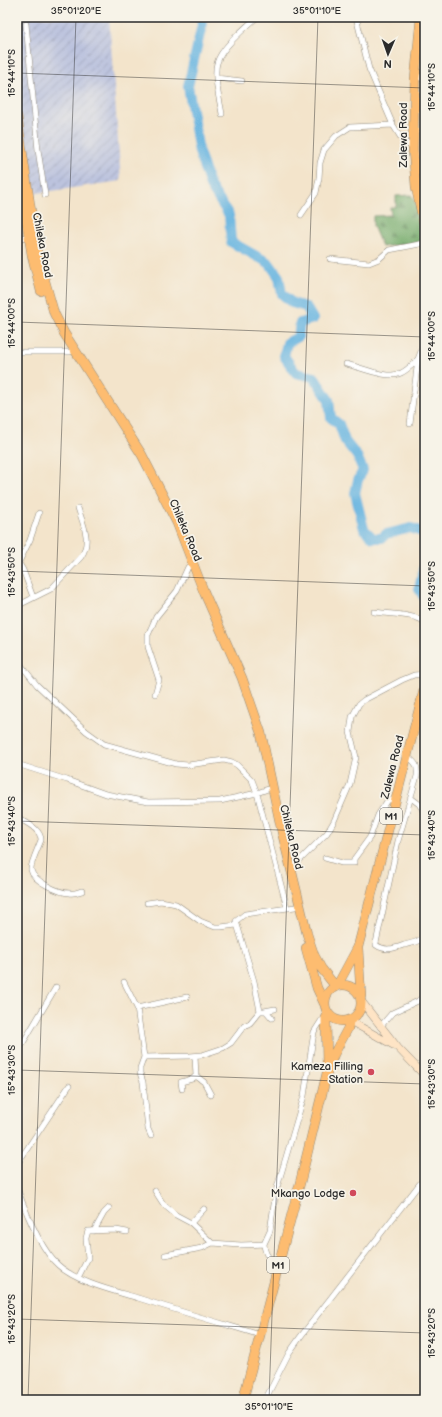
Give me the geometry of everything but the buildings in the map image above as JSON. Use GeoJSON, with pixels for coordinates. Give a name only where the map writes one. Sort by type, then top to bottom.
{"type":"FeatureCollection","features":[{"type":"Feature","properties":{"kind":"highway","name":"Zalewa Road"},"geometry":{"type":"LineString","coordinates":[[421,17],[416,73],[413,149],[416,187],[425,229]]}},
{"type":"Feature","properties":{"kind":"highway","name":"Chileka Road"},"geometry":{"type":"LineString","coordinates":[[17,116],[37,279],[48,315],[70,352],[136,452],[172,524],[188,567],[238,680],[249,710],[291,886],[291,908],[299,923],[317,988],[326,1012]]}},
{"type":"Feature","properties":{"kind":"highway","name":"Chileka Road"},"geometry":{"type":"LineString","coordinates":[[17,162],[32,237]]}},
{"type":"Feature","properties":{"kind":"highway"},"geometry":{"type":"LineString","coordinates":[[32,237],[54,313],[64,333],[142,455],[177,523],[204,592],[242,678],[260,733],[300,907],[314,955],[321,968],[336,986],[345,985],[352,987],[361,999]]}},
{"type":"Feature","properties":{"kind":"highway","name":"Zalewa Road"},"geometry":{"type":"LineString","coordinates":[[336,986],[358,947],[376,871],[424,692]]}},
{"type":"Feature","properties":{"kind":"highway","name":"Zalewa Road"},"geometry":{"type":"LineString","coordinates":[[358,947],[361,999]]}},
{"type":"Feature","properties":{"kind":"highway","name":"M1"},"geometry":{"type":"LineString","coordinates":[[327,1073],[325,1000],[328,992],[336,986]]}},
{"type":"Feature","properties":{"kind":"highway","name":"M1"},"geometry":{"type":"LineString","coordinates":[[244,1400],[327,1073],[334,1054],[348,1028],[350,1021],[359,1013],[361,999]]}},
{"type":"Feature","properties":{"kind":"highway"},"geometry":{"type":"LineString","coordinates":[[326,1012],[337,1021],[350,1021]]}},
{"type":"Feature","properties":{"kind":"main road"},"geometry":{"type":"LineString","coordinates":[[361,999],[380,1027],[425,1076]]}},
{"type":"Feature","properties":{"kind":"main road"},"geometry":{"type":"LineString","coordinates":[[350,1021],[398,1048]]}},
{"type":"Feature","properties":{"kind":"street"},"geometry":{"type":"LineString","coordinates":[[222,114],[216,78],[216,63],[222,52],[258,17]]}},
{"type":"Feature","properties":{"kind":"street"},"geometry":{"type":"LineString","coordinates":[[356,17],[369,69],[401,138],[413,149]]}},
{"type":"Feature","properties":{"kind":"street"},"geometry":{"type":"LineString","coordinates":[[26,24],[38,150],[45,195]]}},
{"type":"Feature","properties":{"kind":"street"},"geometry":{"type":"LineString","coordinates":[[416,73],[425,82]]}},
{"type":"Feature","properties":{"kind":"street"},"geometry":{"type":"LineString","coordinates":[[216,78],[242,81]]}},
{"type":"Feature","properties":{"kind":"street"},"geometry":{"type":"LineString","coordinates":[[301,215],[316,193],[320,163],[324,150],[336,136],[350,127],[394,125]]}},
{"type":"Feature","properties":{"kind":"street"},"geometry":{"type":"LineString","coordinates":[[17,238],[32,237]]}},
{"type":"Feature","properties":{"kind":"street"},"geometry":{"type":"LineString","coordinates":[[330,259],[369,263],[378,259],[389,250],[425,243]]}},
{"type":"Feature","properties":{"kind":"street"},"geometry":{"type":"LineString","coordinates":[[410,424],[418,359],[425,341]]}},
{"type":"Feature","properties":{"kind":"street"},"geometry":{"type":"LineString","coordinates":[[17,352],[70,352]]}},
{"type":"Feature","properties":{"kind":"street"},"geometry":{"type":"LineString","coordinates":[[346,364],[395,376],[407,369],[418,359]]}},
{"type":"Feature","properties":{"kind":"street"},"geometry":{"type":"LineString","coordinates":[[17,606],[51,589],[85,551],[87,537],[78,508]]}},
{"type":"Feature","properties":{"kind":"street"},"geometry":{"type":"LineString","coordinates":[[33,597],[28,581],[18,561],[30,540],[39,513]]}},
{"type":"Feature","properties":{"kind":"street"},"geometry":{"type":"LineString","coordinates":[[155,694],[158,680],[148,647],[148,635],[156,617],[174,595],[188,567]]}},
{"type":"Feature","properties":{"kind":"street"},"geometry":{"type":"LineString","coordinates":[[374,612],[422,619],[425,622]]}},
{"type":"Feature","properties":{"kind":"street"},"geometry":{"type":"LineString","coordinates":[[291,869],[327,833],[334,821],[350,784],[356,757],[350,732],[352,717],[355,710],[364,700],[402,680],[414,675],[424,674],[423,660],[425,654]]}},
{"type":"Feature","properties":{"kind":"street"},"geometry":{"type":"LineString","coordinates":[[17,660],[37,685],[86,731],[104,744],[176,764],[188,765],[224,760],[237,765],[252,780],[291,908],[245,914],[236,921],[262,1011]]}},
{"type":"Feature","properties":{"kind":"street"},"geometry":{"type":"LineString","coordinates":[[407,756],[416,763],[417,776],[398,841],[376,945],[380,948],[392,949],[420,940],[425,936]]}},
{"type":"Feature","properties":{"kind":"street"},"geometry":{"type":"LineString","coordinates":[[17,764],[106,794],[125,799],[148,802],[220,801],[257,793],[268,789]]}},
{"type":"Feature","properties":{"kind":"street"},"geometry":{"type":"LineString","coordinates":[[411,798],[419,804],[425,813]]}},
{"type":"Feature","properties":{"kind":"street"},"geometry":{"type":"LineString","coordinates":[[325,858],[342,863],[354,863],[354,859],[370,837],[383,807],[388,800],[396,800]]}},
{"type":"Feature","properties":{"kind":"street"},"geometry":{"type":"LineString","coordinates":[[17,817],[36,829],[41,836],[41,840],[30,868],[32,874],[42,883],[56,890],[72,894],[82,891]]}},
{"type":"Feature","properties":{"kind":"street"},"geometry":{"type":"LineString","coordinates":[[147,903],[161,901],[176,904],[200,921],[215,927],[236,925]]}},
{"type":"Feature","properties":{"kind":"street"},"geometry":{"type":"LineString","coordinates":[[420,940],[425,949]]}},
{"type":"Feature","properties":{"kind":"street"},"geometry":{"type":"LineString","coordinates":[[124,982],[137,1008],[144,1057],[140,1068],[148,1129],[151,1136]]}},
{"type":"Feature","properties":{"kind":"street"},"geometry":{"type":"LineString","coordinates":[[17,1053],[56,987]]}},
{"type":"Feature","properties":{"kind":"street"},"geometry":{"type":"LineString","coordinates":[[380,1027],[392,1013],[418,1001],[425,995]]}},
{"type":"Feature","properties":{"kind":"street"},"geometry":{"type":"LineString","coordinates":[[137,1008],[187,997]]}},
{"type":"Feature","properties":{"kind":"street"},"geometry":{"type":"LineString","coordinates":[[144,1057],[195,1056],[214,1052],[228,1046],[244,1026],[262,1011],[275,1009]]}},
{"type":"Feature","properties":{"kind":"street"},"geometry":{"type":"LineString","coordinates":[[262,1011],[266,1012],[272,1018]]}},
{"type":"Feature","properties":{"kind":"street"},"geometry":{"type":"LineString","coordinates":[[278,1265],[267,1256],[264,1244],[270,1231],[276,1191],[304,1096],[314,1032],[326,1012]]}},
{"type":"Feature","properties":{"kind":"street"},"geometry":{"type":"LineString","coordinates":[[195,1056],[196,1076]]}},
{"type":"Feature","properties":{"kind":"street"},"geometry":{"type":"LineString","coordinates":[[182,1089],[182,1082],[196,1076]]}},
{"type":"Feature","properties":{"kind":"street"},"geometry":{"type":"LineString","coordinates":[[196,1076],[204,1082],[211,1095]]}},
{"type":"Feature","properties":{"kind":"street"},"geometry":{"type":"LineString","coordinates":[[17,1164],[69,1086]]}},
{"type":"Feature","properties":{"kind":"street"},"geometry":{"type":"LineString","coordinates":[[265,1400],[289,1353],[301,1336],[425,1177]]}},
{"type":"Feature","properties":{"kind":"street"},"geometry":{"type":"LineString","coordinates":[[17,1188],[19,1200],[42,1244],[50,1256],[66,1271],[78,1278],[113,1290],[260,1335]]}},
{"type":"Feature","properties":{"kind":"street"},"geometry":{"type":"LineString","coordinates":[[155,1191],[164,1205],[176,1215],[191,1223],[212,1243]]}},
{"type":"Feature","properties":{"kind":"street"},"geometry":{"type":"LineString","coordinates":[[94,1231],[109,1208]]}},
{"type":"Feature","properties":{"kind":"street"},"geometry":{"type":"LineString","coordinates":[[191,1223],[204,1209]]}},
{"type":"Feature","properties":{"kind":"street"},"geometry":{"type":"LineString","coordinates":[[78,1278],[88,1258],[86,1234],[88,1231],[116,1230],[127,1232]]}},
{"type":"Feature","properties":{"kind":"street"},"geometry":{"type":"LineString","coordinates":[[165,1255],[202,1248],[212,1243],[241,1245],[264,1244]]}},
{"type":"Feature","properties":{"kind":"shaded area"},"geometry":{"type":"Polygon","coordinates":[[[17,17],[109,17],[121,181],[17,196],[17,17]]]}},
{"type":"Feature","properties":{"kind":"green space"},"geometry":{"type":"Polygon","coordinates":[[[411,195],[415,200],[422,238],[420,242],[382,247],[373,226],[373,216],[391,215],[390,208],[396,206],[396,196],[411,195]]]}},
{"type":"Feature","properties":{"kind":"waterway"},"geometry":{"type":"LineString","coordinates":[[201,17],[202,25],[188,86],[199,152],[210,186],[229,215],[231,242],[269,263],[279,277],[282,294],[292,303],[306,307],[313,319],[300,323],[298,337],[287,343],[284,356],[296,373],[314,377],[329,400],[331,418],[339,424],[345,441],[357,456],[363,470],[358,480],[355,493],[364,529],[373,538],[382,538],[386,534],[411,528],[425,533]]}},
{"type":"Feature","properties":{"kind":"waterway"},"geometry":{"type":"LineString","coordinates":[[425,562],[419,589],[425,599]]}},
{"type":"Feature","properties":{"kind":"waterway"},"geometry":{"type":"LineString","coordinates":[[17,1304],[18,1285]]}},
{"type":"Feature","properties":{"kind":"place","name":"Kameza Filling Station"},"geometry":{"type":"Point","coordinates":[371,1072]}},
{"type":"Feature","properties":{"kind":"place","name":"Mkango Lodge"},"geometry":{"type":"Point","coordinates":[353,1193]}}]}
